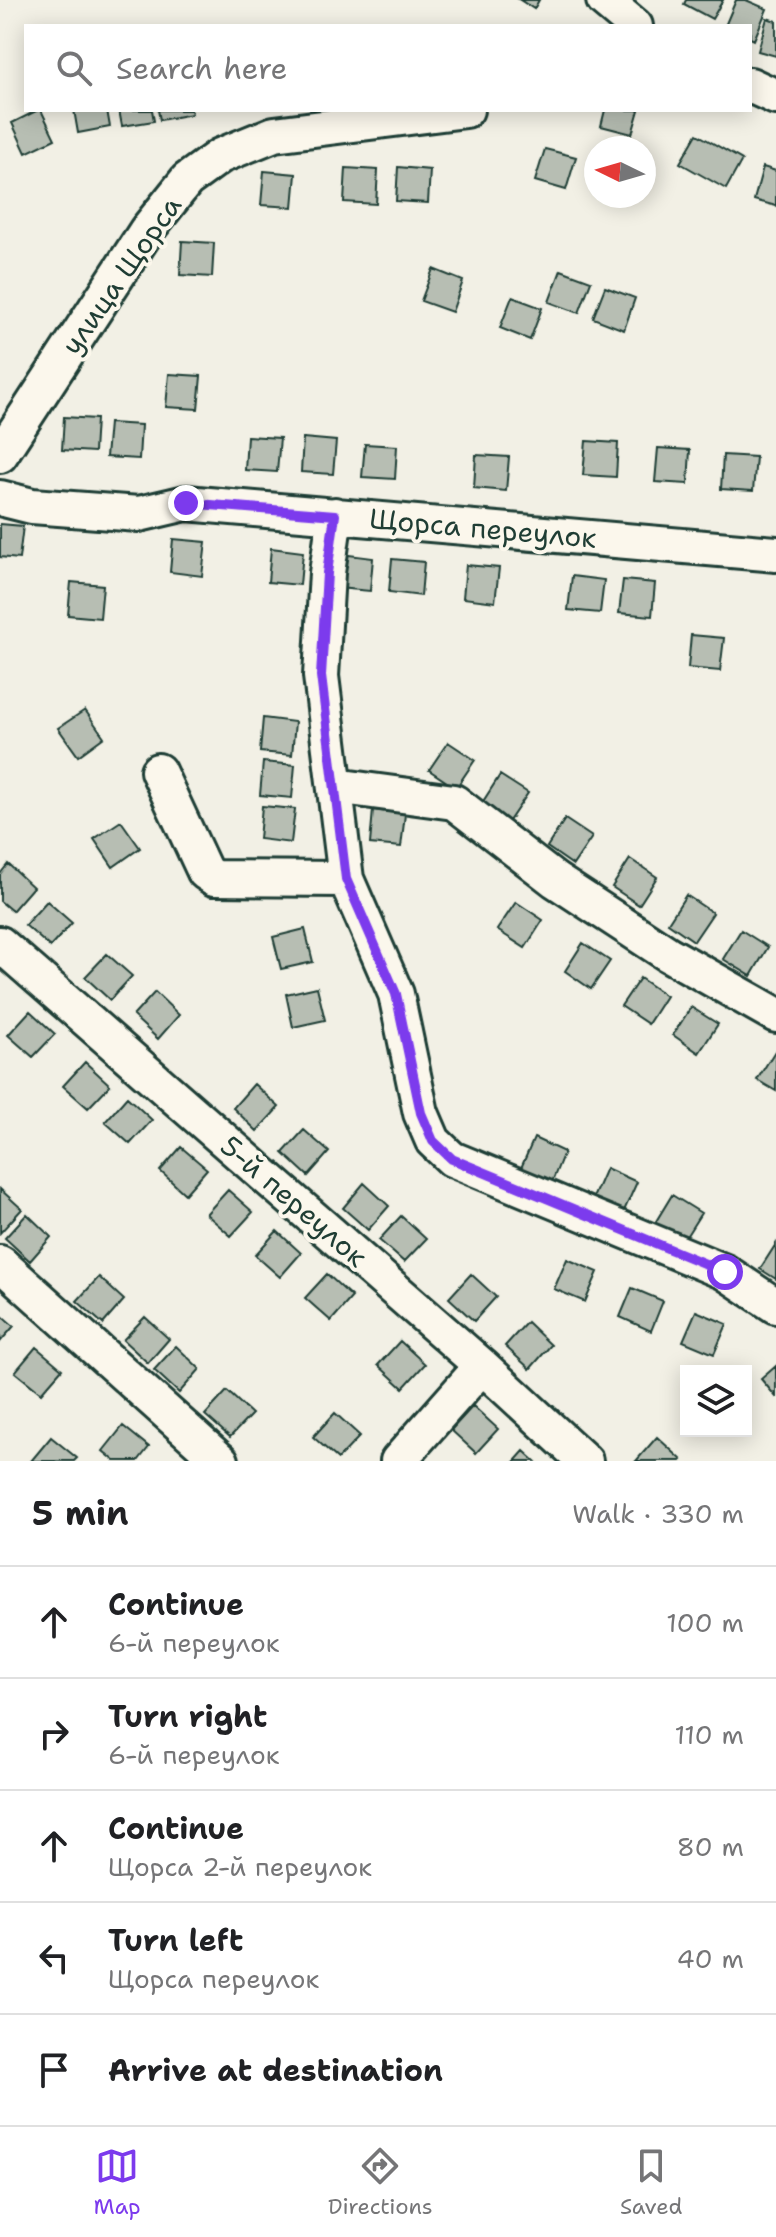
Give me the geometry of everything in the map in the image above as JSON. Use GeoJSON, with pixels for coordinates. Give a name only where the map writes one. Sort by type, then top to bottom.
{"type":"FeatureCollection","features":[{"type":"Feature","properties":{"kind":"street"},"geometry":{"type":"LineString","coordinates":[[604,0],[633,24]]}},
{"type":"Feature","properties":{"kind":"street"},"geometry":{"type":"LineString","coordinates":[[752,86],[776,97]]}},
{"type":"Feature","properties":{"kind":"street","name":"улица Щорса"},"geometry":{"type":"LineString","coordinates":[[0,455],[147,230],[187,180],[220,156],[274,134],[450,112]]}},
{"type":"Feature","properties":{"kind":"street","name":"Щорса переулок"},"geometry":{"type":"LineString","coordinates":[[0,498],[32,506],[139,514],[186,503],[776,554]]}},
{"type":"Feature","properties":{"kind":"street"},"geometry":{"type":"LineString","coordinates":[[335,515],[327,573],[321,676],[346,879],[396,994],[421,1113],[433,1141],[452,1159],[725,1272],[776,1306]]}},
{"type":"Feature","properties":{"kind":"street"},"geometry":{"type":"LineString","coordinates":[[158,771],[205,872],[214,878],[346,879]]}},
{"type":"Feature","properties":{"kind":"street"},"geometry":{"type":"LineString","coordinates":[[335,786],[454,802],[555,880],[668,954],[776,1015]]}},
{"type":"Feature","properties":{"kind":"street","name":"5-й переулок"},"geometry":{"type":"LineString","coordinates":[[0,944],[482,1366],[585,1461]]}},
{"type":"Feature","properties":{"kind":"street"},"geometry":{"type":"LineString","coordinates":[[0,1263],[221,1461]]}},
{"type":"Feature","properties":{"kind":"street"},"geometry":{"type":"LineString","coordinates":[[398,1461],[482,1366]]}},
{"type":"Feature","properties":{"kind":"building"},"geometry":{"type":"Polygon","coordinates":[[[520,0],[539,0],[534,9],[520,0]]]}},
{"type":"Feature","properties":{"kind":"building"},"geometry":{"type":"Polygon","coordinates":[[[686,0],[723,0],[712,19],[684,4],[686,0]]]}},
{"type":"Feature","properties":{"kind":"building"},"geometry":{"type":"Polygon","coordinates":[[[736,0],[746,0],[767,9],[754,40],[752,24],[726,24],[736,0]]]}},
{"type":"Feature","properties":{"kind":"building"},"geometry":{"type":"Polygon","coordinates":[[[767,18],[776,21],[776,56],[758,51],[767,18]]]}},
{"type":"Feature","properties":{"kind":"building"},"geometry":{"type":"Polygon","coordinates":[[[34,112],[42,112],[55,139],[26,153],[12,123],[34,112]]]}},
{"type":"Feature","properties":{"kind":"building"},"geometry":{"type":"Polygon","coordinates":[[[74,112],[107,112],[110,127],[78,133],[74,112]]]}},
{"type":"Feature","properties":{"kind":"building"},"geometry":{"type":"Polygon","coordinates":[[[119,112],[152,112],[154,121],[122,126],[119,112]]]}},
{"type":"Feature","properties":{"kind":"building"},"geometry":{"type":"Polygon","coordinates":[[[158,112],[192,114],[160,120],[158,112]]]}},
{"type":"Feature","properties":{"kind":"building"},"geometry":{"type":"Polygon","coordinates":[[[604,112],[638,112],[632,134],[601,126],[604,112]]]}},
{"type":"Feature","properties":{"kind":"building"},"geometry":{"type":"Polygon","coordinates":[[[697,134],[742,160],[726,189],[680,163],[697,134]]]}},
{"type":"Feature","properties":{"kind":"building"},"geometry":{"type":"Polygon","coordinates":[[[545,149],[576,157],[566,190],[535,181],[545,149]]]}},
{"type":"Feature","properties":{"kind":"building"},"geometry":{"type":"Polygon","coordinates":[[[398,167],[430,170],[428,203],[396,201],[398,167]]]}},
{"type":"Feature","properties":{"kind":"building"},"geometry":{"type":"Polygon","coordinates":[[[763,167],[776,171],[776,206],[754,200],[763,167]]]}},
{"type":"Feature","properties":{"kind":"building"},"geometry":{"type":"Polygon","coordinates":[[[346,168],[378,170],[376,204],[344,202],[346,168]]]}},
{"type":"Feature","properties":{"kind":"building"},"geometry":{"type":"Polygon","coordinates":[[[264,171],[296,174],[293,207],[261,205],[264,171]]]}},
{"type":"Feature","properties":{"kind":"building"},"geometry":{"type":"Polygon","coordinates":[[[182,241],[214,243],[212,277],[180,275],[182,241]]]}},
{"type":"Feature","properties":{"kind":"building"},"geometry":{"type":"Polygon","coordinates":[[[433,269],[463,281],[452,312],[421,301],[433,269]]]}},
{"type":"Feature","properties":{"kind":"building"},"geometry":{"type":"Polygon","coordinates":[[[561,270],[591,281],[579,313],[549,302],[561,270]]]}},
{"type":"Feature","properties":{"kind":"building"},"geometry":{"type":"Polygon","coordinates":[[[605,287],[635,298],[624,330],[593,318],[605,287]]]}},
{"type":"Feature","properties":{"kind":"building"},"geometry":{"type":"Polygon","coordinates":[[[512,297],[542,308],[530,340],[500,328],[512,297]]]}},
{"type":"Feature","properties":{"kind":"building"},"geometry":{"type":"Polygon","coordinates":[[[169,374],[201,376],[198,409],[166,407],[169,374]]]}},
{"type":"Feature","properties":{"kind":"building"},"geometry":{"type":"Polygon","coordinates":[[[64,417],[96,419],[94,452],[62,450],[64,417]]]}},
{"type":"Feature","properties":{"kind":"building"},"geometry":{"type":"Polygon","coordinates":[[[109,423],[141,425],[139,459],[106,457],[109,423]]]}},
{"type":"Feature","properties":{"kind":"building"},"geometry":{"type":"Polygon","coordinates":[[[247,436],[280,438],[277,472],[245,470],[247,436]]]}},
{"type":"Feature","properties":{"kind":"building"},"geometry":{"type":"Polygon","coordinates":[[[303,438],[336,441],[333,474],[301,472],[303,438]]]}},
{"type":"Feature","properties":{"kind":"building"},"geometry":{"type":"Polygon","coordinates":[[[586,441],[618,443],[616,477],[583,475],[586,441]]]}},
{"type":"Feature","properties":{"kind":"building"},"geometry":{"type":"Polygon","coordinates":[[[365,444],[397,446],[395,479],[362,477],[365,444]]]}},
{"type":"Feature","properties":{"kind":"building"},"geometry":{"type":"Polygon","coordinates":[[[658,448],[690,450],[688,484],[655,482],[658,448]]]}},
{"type":"Feature","properties":{"kind":"building"},"geometry":{"type":"Polygon","coordinates":[[[476,455],[509,457],[506,491],[474,488],[476,455]]]}},
{"type":"Feature","properties":{"kind":"building"},"geometry":{"type":"Polygon","coordinates":[[[723,455],[756,457],[753,491],[721,489],[723,455]]]}},
{"type":"Feature","properties":{"kind":"building"},"geometry":{"type":"Polygon","coordinates":[[[0,524],[23,526],[19,559],[0,557],[0,524]]]}},
{"type":"Feature","properties":{"kind":"building"},"geometry":{"type":"Polygon","coordinates":[[[173,539],[206,542],[202,576],[170,572],[173,539]]]}},
{"type":"Feature","properties":{"kind":"building"},"geometry":{"type":"Polygon","coordinates":[[[271,548],[303,552],[300,585],[268,582],[271,548]]]}},
{"type":"Feature","properties":{"kind":"building"},"geometry":{"type":"Polygon","coordinates":[[[341,554],[373,558],[370,591],[338,588],[341,554]]]}},
{"type":"Feature","properties":{"kind":"building"},"geometry":{"type":"Polygon","coordinates":[[[392,559],[424,562],[421,596],[389,592],[392,559]]]}},
{"type":"Feature","properties":{"kind":"building"},"geometry":{"type":"Polygon","coordinates":[[[466,565],[499,568],[495,602],[463,598],[466,565]]]}},
{"type":"Feature","properties":{"kind":"building"},"geometry":{"type":"Polygon","coordinates":[[[572,576],[604,580],[600,613],[568,610],[572,576]]]}},
{"type":"Feature","properties":{"kind":"building"},"geometry":{"type":"Polygon","coordinates":[[[623,580],[655,583],[652,616],[619,613],[623,580]]]}},
{"type":"Feature","properties":{"kind":"building"},"geometry":{"type":"Polygon","coordinates":[[[71,582],[103,585],[100,618],[68,615],[71,582]]]}},
{"type":"Feature","properties":{"kind":"building"},"geometry":{"type":"Polygon","coordinates":[[[691,635],[724,638],[720,671],[688,668],[691,635]]]}},
{"type":"Feature","properties":{"kind":"building"},"geometry":{"type":"Polygon","coordinates":[[[85,710],[104,737],[78,756],[58,728],[85,710]]]}},
{"type":"Feature","properties":{"kind":"building"},"geometry":{"type":"Polygon","coordinates":[[[263,718],[295,722],[292,755],[260,752],[263,718]]]}},
{"type":"Feature","properties":{"kind":"building"},"geometry":{"type":"Polygon","coordinates":[[[448,742],[475,760],[456,788],[429,770],[448,742]]]}},
{"type":"Feature","properties":{"kind":"building"},"geometry":{"type":"Polygon","coordinates":[[[263,762],[295,765],[292,798],[260,795],[263,762]]]}},
{"type":"Feature","properties":{"kind":"building"},"geometry":{"type":"Polygon","coordinates":[[[500,775],[528,793],[509,821],[482,803],[500,775]]]}},
{"type":"Feature","properties":{"kind":"building"},"geometry":{"type":"Polygon","coordinates":[[[262,806],[295,809],[291,843],[259,839],[262,806]]]}},
{"type":"Feature","properties":{"kind":"building"},"geometry":{"type":"Polygon","coordinates":[[[373,810],[405,814],[401,847],[370,844],[373,810]]]}},
{"type":"Feature","properties":{"kind":"building"},"geometry":{"type":"Polygon","coordinates":[[[565,819],[592,837],[573,865],[547,847],[565,819]]]}},
{"type":"Feature","properties":{"kind":"building"},"geometry":{"type":"Polygon","coordinates":[[[121,821],[140,848],[113,867],[94,839],[121,821]]]}},
{"type":"Feature","properties":{"kind":"building"},"geometry":{"type":"Polygon","coordinates":[[[630,859],[657,877],[639,905],[612,887],[630,859]]]}},
{"type":"Feature","properties":{"kind":"building"},"geometry":{"type":"Polygon","coordinates":[[[8,864],[33,887],[12,911],[0,901],[0,874],[8,864]]]}},
{"type":"Feature","properties":{"kind":"building"},"geometry":{"type":"Polygon","coordinates":[[[686,895],[713,913],[694,941],[668,923],[686,895]]]}},
{"type":"Feature","properties":{"kind":"building"},"geometry":{"type":"Polygon","coordinates":[[[47,901],[72,923],[50,947],[25,925],[47,901]]]}},
{"type":"Feature","properties":{"kind":"building"},"geometry":{"type":"Polygon","coordinates":[[[516,902],[543,920],[525,948],[497,930],[516,902]]]}},
{"type":"Feature","properties":{"kind":"building"},"geometry":{"type":"Polygon","coordinates":[[[305,929],[313,962],[281,969],[273,937],[305,929]]]}},
{"type":"Feature","properties":{"kind":"building"},"geometry":{"type":"Polygon","coordinates":[[[741,930],[768,947],[751,976],[723,959],[741,930]]]}},
{"type":"Feature","properties":{"kind":"building"},"geometry":{"type":"Polygon","coordinates":[[[583,943],[610,961],[591,989],[565,971],[583,943]]]}},
{"type":"Feature","properties":{"kind":"building"},"geometry":{"type":"Polygon","coordinates":[[[107,954],[132,976],[110,1000],[85,977],[107,954]]]}},
{"type":"Feature","properties":{"kind":"building"},"geometry":{"type":"Polygon","coordinates":[[[640,978],[666,996],[648,1024],[621,1006],[640,978]]]}},
{"type":"Feature","properties":{"kind":"building"},"geometry":{"type":"Polygon","coordinates":[[[317,987],[325,1020],[293,1027],[286,994],[317,987]]]}},
{"type":"Feature","properties":{"kind":"building"},"geometry":{"type":"Polygon","coordinates":[[[155,992],[179,1015],[158,1039],[133,1016],[155,992]]]}},
{"type":"Feature","properties":{"kind":"building"},"geometry":{"type":"Polygon","coordinates":[[[691,1007],[718,1024],[699,1053],[673,1035],[691,1007]]]}},
{"type":"Feature","properties":{"kind":"building"},"geometry":{"type":"Polygon","coordinates":[[[30,1011],[55,1034],[33,1057],[8,1035],[30,1011]]]}},
{"type":"Feature","properties":{"kind":"building"},"geometry":{"type":"Polygon","coordinates":[[[776,1052],[776,1091],[757,1080],[776,1052]]]}},
{"type":"Feature","properties":{"kind":"building"},"geometry":{"type":"Polygon","coordinates":[[[85,1062],[110,1085],[88,1108],[63,1086],[85,1062]]]}},
{"type":"Feature","properties":{"kind":"building"},"geometry":{"type":"Polygon","coordinates":[[[254,1084],[279,1107],[257,1131],[233,1108],[254,1084]]]}},
{"type":"Feature","properties":{"kind":"building"},"geometry":{"type":"Polygon","coordinates":[[[127,1097],[152,1120],[130,1144],[105,1122],[127,1097]]]}},
{"type":"Feature","properties":{"kind":"building"},"geometry":{"type":"Polygon","coordinates":[[[304,1130],[329,1152],[308,1176],[283,1153],[304,1130]]]}},
{"type":"Feature","properties":{"kind":"building"},"geometry":{"type":"Polygon","coordinates":[[[534,1138],[564,1152],[552,1182],[521,1168],[534,1138]]]}},
{"type":"Feature","properties":{"kind":"building"},"geometry":{"type":"Polygon","coordinates":[[[181,1147],[207,1169],[185,1194],[160,1171],[181,1147]]]}},
{"type":"Feature","properties":{"kind":"building"},"geometry":{"type":"Polygon","coordinates":[[[606,1168],[637,1182],[624,1211],[593,1198],[606,1168]]]}},
{"type":"Feature","properties":{"kind":"building"},"geometry":{"type":"Polygon","coordinates":[[[364,1183],[389,1206],[368,1230],[343,1208],[364,1183]]]}},
{"type":"Feature","properties":{"kind":"building"},"geometry":{"type":"Polygon","coordinates":[[[0,1189],[22,1209],[0,1233],[0,1189]]]}},
{"type":"Feature","properties":{"kind":"building"},"geometry":{"type":"Polygon","coordinates":[[[228,1190],[253,1212],[231,1236],[206,1214],[228,1190]]]}},
{"type":"Feature","properties":{"kind":"building"},"geometry":{"type":"Polygon","coordinates":[[[672,1195],[701,1213],[684,1240],[655,1223],[672,1195]]]}},
{"type":"Feature","properties":{"kind":"building"},"geometry":{"type":"Polygon","coordinates":[[[27,1214],[51,1237],[30,1261],[5,1238],[27,1214]]]}},
{"type":"Feature","properties":{"kind":"building"},"geometry":{"type":"Polygon","coordinates":[[[401,1216],[426,1239],[404,1262],[379,1240],[401,1216]]]}},
{"type":"Feature","properties":{"kind":"building"},"geometry":{"type":"Polygon","coordinates":[[[277,1231],[301,1253],[280,1277],[255,1255],[277,1231]]]}},
{"type":"Feature","properties":{"kind":"building"},"geometry":{"type":"Polygon","coordinates":[[[776,1244],[776,1279],[760,1269],[776,1244]]]}},
{"type":"Feature","properties":{"kind":"building"},"geometry":{"type":"Polygon","coordinates":[[[567,1259],[598,1272],[585,1302],[554,1289],[567,1259]]]}},
{"type":"Feature","properties":{"kind":"building"},"geometry":{"type":"Polygon","coordinates":[[[327,1274],[352,1297],[331,1321],[305,1298],[327,1274]]]}},
{"type":"Feature","properties":{"kind":"building"},"geometry":{"type":"Polygon","coordinates":[[[471,1274],[496,1297],[474,1321],[449,1298],[471,1274]]]}},
{"type":"Feature","properties":{"kind":"building"},"geometry":{"type":"Polygon","coordinates":[[[99,1277],[124,1300],[103,1324],[77,1301],[99,1277]]]}},
{"type":"Feature","properties":{"kind":"building"},"geometry":{"type":"Polygon","coordinates":[[[632,1288],[663,1301],[651,1331],[620,1317],[632,1288]]]}},
{"type":"Feature","properties":{"kind":"building"},"geometry":{"type":"Polygon","coordinates":[[[696,1311],[727,1324],[714,1354],[683,1341],[696,1311]]]}},
{"type":"Feature","properties":{"kind":"building"},"geometry":{"type":"Polygon","coordinates":[[[0,1314],[14,1326],[0,1342],[0,1314]]]}},
{"type":"Feature","properties":{"kind":"building"},"geometry":{"type":"Polygon","coordinates":[[[145,1317],[169,1339],[148,1363],[123,1340],[145,1317]]]}},
{"type":"Feature","properties":{"kind":"building"},"geometry":{"type":"Polygon","coordinates":[[[527,1322],[551,1345],[530,1369],[505,1346],[527,1322]]]}},
{"type":"Feature","properties":{"kind":"building"},"geometry":{"type":"Polygon","coordinates":[[[400,1341],[425,1364],[403,1388],[378,1365],[400,1341]]]}},
{"type":"Feature","properties":{"kind":"building"},"geometry":{"type":"Polygon","coordinates":[[[176,1346],[200,1369],[179,1393],[154,1370],[176,1346]]]}},
{"type":"Feature","properties":{"kind":"building"},"geometry":{"type":"Polygon","coordinates":[[[36,1347],[62,1369],[41,1393],[15,1372],[36,1347]]]}},
{"type":"Feature","properties":{"kind":"building"},"geometry":{"type":"Polygon","coordinates":[[[776,1366],[776,1397],[761,1379],[776,1366]]]}},
{"type":"Feature","properties":{"kind":"building"},"geometry":{"type":"Polygon","coordinates":[[[227,1391],[252,1414],[230,1437],[205,1415],[227,1391]]]}},
{"type":"Feature","properties":{"kind":"building"},"geometry":{"type":"Polygon","coordinates":[[[473,1406],[498,1429],[476,1453],[451,1430],[473,1406]]]}},
{"type":"Feature","properties":{"kind":"building"},"geometry":{"type":"Polygon","coordinates":[[[335,1413],[360,1436],[338,1459],[313,1437],[335,1413]]]}},
{"type":"Feature","properties":{"kind":"building"},"geometry":{"type":"Polygon","coordinates":[[[123,1426],[149,1447],[138,1461],[115,1461],[103,1451],[123,1426]]]}},
{"type":"Feature","properties":{"kind":"building"},"geometry":{"type":"Polygon","coordinates":[[[51,1437],[77,1458],[74,1461],[31,1461],[51,1437]]]}},
{"type":"Feature","properties":{"kind":"building"},"geometry":{"type":"Polygon","coordinates":[[[657,1437],[682,1460],[636,1461],[657,1437]]]}},
{"type":"Feature","properties":{"kind":"building"},"geometry":{"type":"Polygon","coordinates":[[[524,1451],[535,1461],[515,1461],[524,1451]]]}},
{"type":"Feature","properties":{"kind":"route"},"geometry":{"type":"LineString","coordinates":[[186,503],[335,515],[327,573],[321,676],[346,879],[396,994],[421,1113],[433,1141],[452,1159],[725,1272]]}}]}
